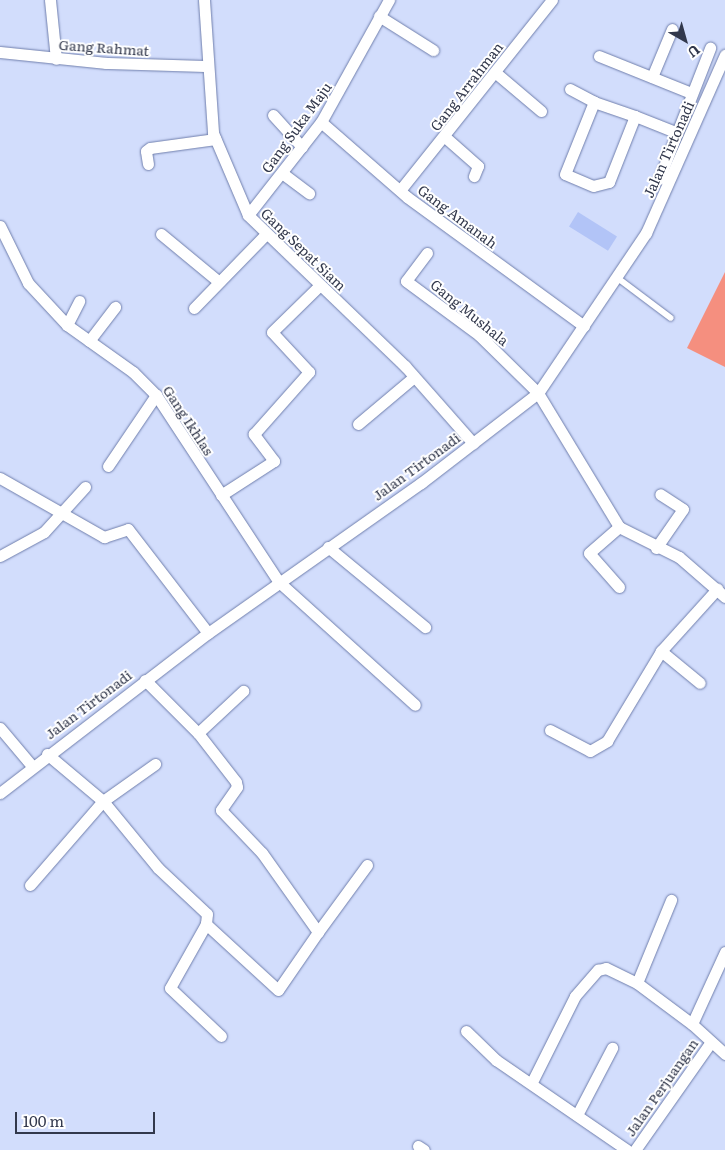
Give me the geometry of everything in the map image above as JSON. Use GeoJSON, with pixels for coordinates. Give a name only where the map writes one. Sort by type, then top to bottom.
{"type":"FeatureCollection","features":[{"type":"Feature","properties":{"kind":"street"},"geometry":{"type":"LineString","coordinates":[[50,0],[56,59]]}},
{"type":"Feature","properties":{"kind":"street","name":"Gang Sepat Siam"},"geometry":{"type":"LineString","coordinates":[[204,0],[207,66],[215,139],[248,215],[264,236],[414,377],[473,442]]}},
{"type":"Feature","properties":{"kind":"street","name":"Gang Suka Maju"},"geometry":{"type":"LineString","coordinates":[[248,215],[321,122],[389,0]]}},
{"type":"Feature","properties":{"kind":"street","name":"Gang Arrahman"},"geometry":{"type":"LineString","coordinates":[[401,188],[445,137],[552,0]]}},
{"type":"Feature","properties":{"kind":"street"},"geometry":{"type":"LineString","coordinates":[[379,16],[433,50]]}},
{"type":"Feature","properties":{"kind":"street"},"geometry":{"type":"LineString","coordinates":[[652,77],[672,29]]}},
{"type":"Feature","properties":{"kind":"street"},"geometry":{"type":"LineString","coordinates":[[659,178],[685,107],[710,48]]}},
{"type":"Feature","properties":{"kind":"street","name":"Gang Rahmat"},"geometry":{"type":"LineString","coordinates":[[0,52],[56,59],[207,66]]}},
{"type":"Feature","properties":{"kind":"street","name":"Jalan Tirtonadi"},"geometry":{"type":"LineString","coordinates":[[0,793],[47,754],[144,680],[538,393],[618,278],[646,233],[695,129],[725,55]]}},
{"type":"Feature","properties":{"kind":"street"},"geometry":{"type":"LineString","coordinates":[[599,56],[691,93]]}},
{"type":"Feature","properties":{"kind":"street"},"geometry":{"type":"LineString","coordinates":[[496,73],[541,111]]}},
{"type":"Feature","properties":{"kind":"street"},"geometry":{"type":"LineString","coordinates":[[570,89],[594,102],[635,116],[677,128],[695,129]]}},
{"type":"Feature","properties":{"kind":"street"},"geometry":{"type":"LineString","coordinates":[[594,102],[565,174],[582,183],[601,186],[609,182],[635,116]]}},
{"type":"Feature","properties":{"kind":"street"},"geometry":{"type":"LineString","coordinates":[[685,107],[701,114]]}},
{"type":"Feature","properties":{"kind":"street"},"geometry":{"type":"LineString","coordinates":[[273,115],[302,147]]}},
{"type":"Feature","properties":{"kind":"street","name":"Gang Amanah"},"geometry":{"type":"LineString","coordinates":[[321,122],[401,188],[584,326]]}},
{"type":"Feature","properties":{"kind":"street"},"geometry":{"type":"LineString","coordinates":[[445,137],[478,166],[474,176]]}},
{"type":"Feature","properties":{"kind":"street"},"geometry":{"type":"LineString","coordinates":[[148,164],[146,151],[150,148],[215,139]]}},
{"type":"Feature","properties":{"kind":"street"},"geometry":{"type":"LineString","coordinates":[[282,173],[309,193]]}},
{"type":"Feature","properties":{"kind":"street","name":"Gang Ikhlas"},"geometry":{"type":"LineString","coordinates":[[0,226],[22,275],[67,325],[133,372],[156,395],[279,582],[415,705]]}},
{"type":"Feature","properties":{"kind":"street"},"geometry":{"type":"LineString","coordinates":[[161,234],[219,282]]}},
{"type":"Feature","properties":{"kind":"street"},"geometry":{"type":"LineString","coordinates":[[194,308],[264,236]]}},
{"type":"Feature","properties":{"kind":"street","name":"Gang Mushala"},"geometry":{"type":"LineString","coordinates":[[427,253],[406,281],[479,334],[538,393]]}},
{"type":"Feature","properties":{"kind":"street"},"geometry":{"type":"LineString","coordinates":[[221,495],[274,460],[254,434],[309,372],[272,332],[319,286]]}},
{"type":"Feature","properties":{"kind":"street"},"geometry":{"type":"LineString","coordinates":[[67,325],[79,300]]}},
{"type":"Feature","properties":{"kind":"street"},"geometry":{"type":"LineString","coordinates":[[89,341],[115,307]]}},
{"type":"Feature","properties":{"kind":"street"},"geometry":{"type":"LineString","coordinates":[[358,424],[414,377]]}},
{"type":"Feature","properties":{"kind":"street"},"geometry":{"type":"LineString","coordinates":[[538,393],[619,527],[656,548],[678,557],[721,593],[661,652],[620,725],[600,747],[590,751],[550,730]]}},
{"type":"Feature","properties":{"kind":"street"},"geometry":{"type":"LineString","coordinates":[[108,466],[156,395]]}},
{"type":"Feature","properties":{"kind":"street"},"geometry":{"type":"LineString","coordinates":[[0,478],[104,537],[128,530],[208,633]]}},
{"type":"Feature","properties":{"kind":"street"},"geometry":{"type":"LineString","coordinates":[[0,556],[64,516],[85,487]]}},
{"type":"Feature","properties":{"kind":"street"},"geometry":{"type":"LineString","coordinates":[[656,548],[683,509],[660,494]]}},
{"type":"Feature","properties":{"kind":"street"},"geometry":{"type":"LineString","coordinates":[[619,527],[589,553],[619,587]]}},
{"type":"Feature","properties":{"kind":"street"},"geometry":{"type":"LineString","coordinates":[[328,547],[425,627]]}},
{"type":"Feature","properties":{"kind":"street"},"geometry":{"type":"LineString","coordinates":[[661,652],[700,683]]}},
{"type":"Feature","properties":{"kind":"street"},"geometry":{"type":"LineString","coordinates":[[144,680],[198,733],[237,784],[220,810],[262,853],[318,932]]}},
{"type":"Feature","properties":{"kind":"street"},"geometry":{"type":"LineString","coordinates":[[198,733],[243,691]]}},
{"type":"Feature","properties":{"kind":"street"},"geometry":{"type":"LineString","coordinates":[[0,728],[32,766]]}},
{"type":"Feature","properties":{"kind":"street"},"geometry":{"type":"LineString","coordinates":[[47,754],[103,801],[158,868],[203,909],[206,924],[278,990],[367,865]]}},
{"type":"Feature","properties":{"kind":"street"},"geometry":{"type":"LineString","coordinates":[[30,885],[103,801],[155,764]]}},
{"type":"Feature","properties":{"kind":"street"},"geometry":{"type":"LineString","coordinates":[[637,983],[671,900]]}},
{"type":"Feature","properties":{"kind":"street"},"geometry":{"type":"LineString","coordinates":[[206,924],[170,988],[221,1036]]}},
{"type":"Feature","properties":{"kind":"street"},"geometry":{"type":"LineString","coordinates":[[692,1024],[725,952]]}},
{"type":"Feature","properties":{"kind":"street"},"geometry":{"type":"LineString","coordinates":[[532,1082],[575,996],[590,978],[606,968],[637,983],[692,1024],[725,1054]]}},
{"type":"Feature","properties":{"kind":"street"},"geometry":{"type":"LineString","coordinates":[[466,1031],[496,1060],[532,1082],[627,1150]]}},
{"type":"Feature","properties":{"kind":"street","name":"Jalan Perjuangan"},"geometry":{"type":"LineString","coordinates":[[635,1150],[711,1042]]}},
{"type":"Feature","properties":{"kind":"street"},"geometry":{"type":"LineString","coordinates":[[577,1115],[612,1048]]}},
{"type":"Feature","properties":{"kind":"lane"},"geometry":{"type":"LineString","coordinates":[[618,278],[670,318]]}},
{"type":"Feature","properties":{"kind":"shaded area"},"geometry":{"type":"Polygon","coordinates":[[[725,272],[725,367],[687,348],[725,272]]]}},
{"type":"Feature","properties":{"kind":"building"},"geometry":{"type":"Polygon","coordinates":[[[578,212],[617,236],[608,251],[569,226],[578,212]]]}}]}
